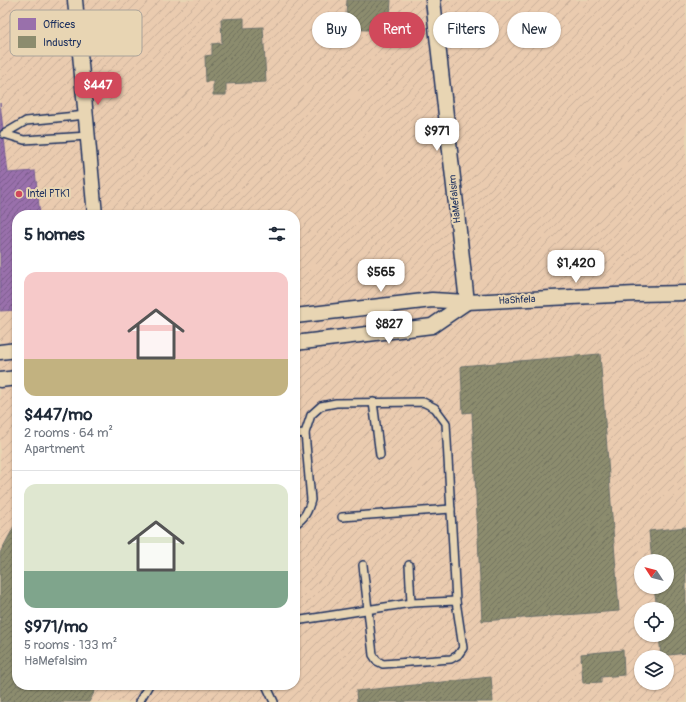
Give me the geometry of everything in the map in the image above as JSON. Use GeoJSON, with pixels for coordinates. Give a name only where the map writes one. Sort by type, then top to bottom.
{"type":"FeatureCollection","features":[{"type":"Feature","properties":{"kind":"street"},"geometry":{"type":"LineString","coordinates":[[75,0],[76,10]]}},
{"type":"Feature","properties":{"kind":"street","name":"HaMefalsim"},"geometry":{"type":"LineString","coordinates":[[433,0],[467,302]]}},
{"type":"Feature","properties":{"kind":"street"},"geometry":{"type":"LineString","coordinates":[[80,56],[95,210]]}},
{"type":"Feature","properties":{"kind":"street","name":"HaShfela"},"geometry":{"type":"LineString","coordinates":[[300,315],[432,300],[467,302],[628,294],[686,293]]}},
{"type":"Feature","properties":{"kind":"street"},"geometry":{"type":"LineString","coordinates":[[300,342],[432,326],[467,302]]}},
{"type":"Feature","properties":{"kind":"street"},"geometry":{"type":"LineString","coordinates":[[0,352],[12,351]]}},
{"type":"Feature","properties":{"kind":"street"},"geometry":{"type":"LineString","coordinates":[[0,380],[12,379]]}},
{"type":"Feature","properties":{"kind":"lane"},"geometry":{"type":"LineString","coordinates":[[86,115],[26,121],[4,134],[24,140],[88,136]]}},
{"type":"Feature","properties":{"kind":"lane"},"geometry":{"type":"LineString","coordinates":[[373,402],[380,455]]}},
{"type":"Feature","properties":{"kind":"lane"},"geometry":{"type":"LineString","coordinates":[[300,521],[308,510],[311,500],[305,433],[310,415],[321,406],[336,403],[423,402],[435,408],[446,423],[456,601],[463,648],[458,654],[451,659],[383,664],[377,661],[373,656],[363,565]]}},
{"type":"Feature","properties":{"kind":"lane"},"geometry":{"type":"LineString","coordinates":[[300,434],[305,433]]}},
{"type":"Feature","properties":{"kind":"lane"},"geometry":{"type":"LineString","coordinates":[[342,517],[451,509]]}},
{"type":"Feature","properties":{"kind":"lane"},"geometry":{"type":"LineString","coordinates":[[409,565],[411,603]]}},
{"type":"Feature","properties":{"kind":"lane"},"geometry":{"type":"LineString","coordinates":[[300,620],[411,603],[456,601]]}},
{"type":"Feature","properties":{"kind":"lane"},"geometry":{"type":"LineString","coordinates":[[139,702],[146,690]]}},
{"type":"Feature","properties":{"kind":"lane"},"geometry":{"type":"LineString","coordinates":[[268,690],[274,702]]}},
{"type":"Feature","properties":{"kind":"shaded area"},"geometry":{"type":"Polygon","coordinates":[[[0,0],[686,0],[686,702],[0,702],[0,0]]]}},
{"type":"Feature","properties":{"kind":"building: Offices","name":"Intel PTK1"},"geometry":{"type":"Polygon","coordinates":[[[0,103],[8,173],[35,171],[39,210],[12,210],[12,310],[0,311],[0,103]]]}},
{"type":"Feature","properties":{"kind":"building: Industry"},"geometry":{"type":"Polygon","coordinates":[[[347,0],[391,0],[390,12],[369,12],[369,30],[361,30],[361,12],[346,12],[347,0]]]}},
{"type":"Feature","properties":{"kind":"building: Industry"},"geometry":{"type":"Polygon","coordinates":[[[244,18],[244,28],[263,27],[266,82],[226,84],[226,95],[213,95],[213,81],[206,82],[205,56],[212,55],[212,44],[222,43],[221,19],[244,18]]]}},
{"type":"Feature","properties":{"kind":"building: Industry"},"geometry":{"type":"Polygon","coordinates":[[[600,354],[619,611],[482,621],[472,412],[463,413],[461,366],[600,354]]]}},
{"type":"Feature","properties":{"kind":"building: Industry"},"geometry":{"type":"Polygon","coordinates":[[[686,527],[686,653],[674,654],[674,650],[660,650],[660,642],[674,642],[674,602],[656,602],[655,594],[674,594],[674,554],[651,554],[649,531],[686,527]]]}},
{"type":"Feature","properties":{"kind":"building: Industry"},"geometry":{"type":"Polygon","coordinates":[[[12,530],[12,690],[95,690],[89,702],[0,702],[0,553],[12,530]]]}},
{"type":"Feature","properties":{"kind":"building: Industry"},"geometry":{"type":"Polygon","coordinates":[[[623,650],[624,675],[601,677],[601,682],[583,683],[581,654],[623,650]]]}},
{"type":"Feature","properties":{"kind":"building: Industry"},"geometry":{"type":"Polygon","coordinates":[[[491,677],[493,702],[357,702],[356,691],[491,677]]]}},
{"type":"Feature","properties":{"kind":"place","name":"Intel PTK1"},"geometry":{"type":"Point","coordinates":[19,194]}}]}
